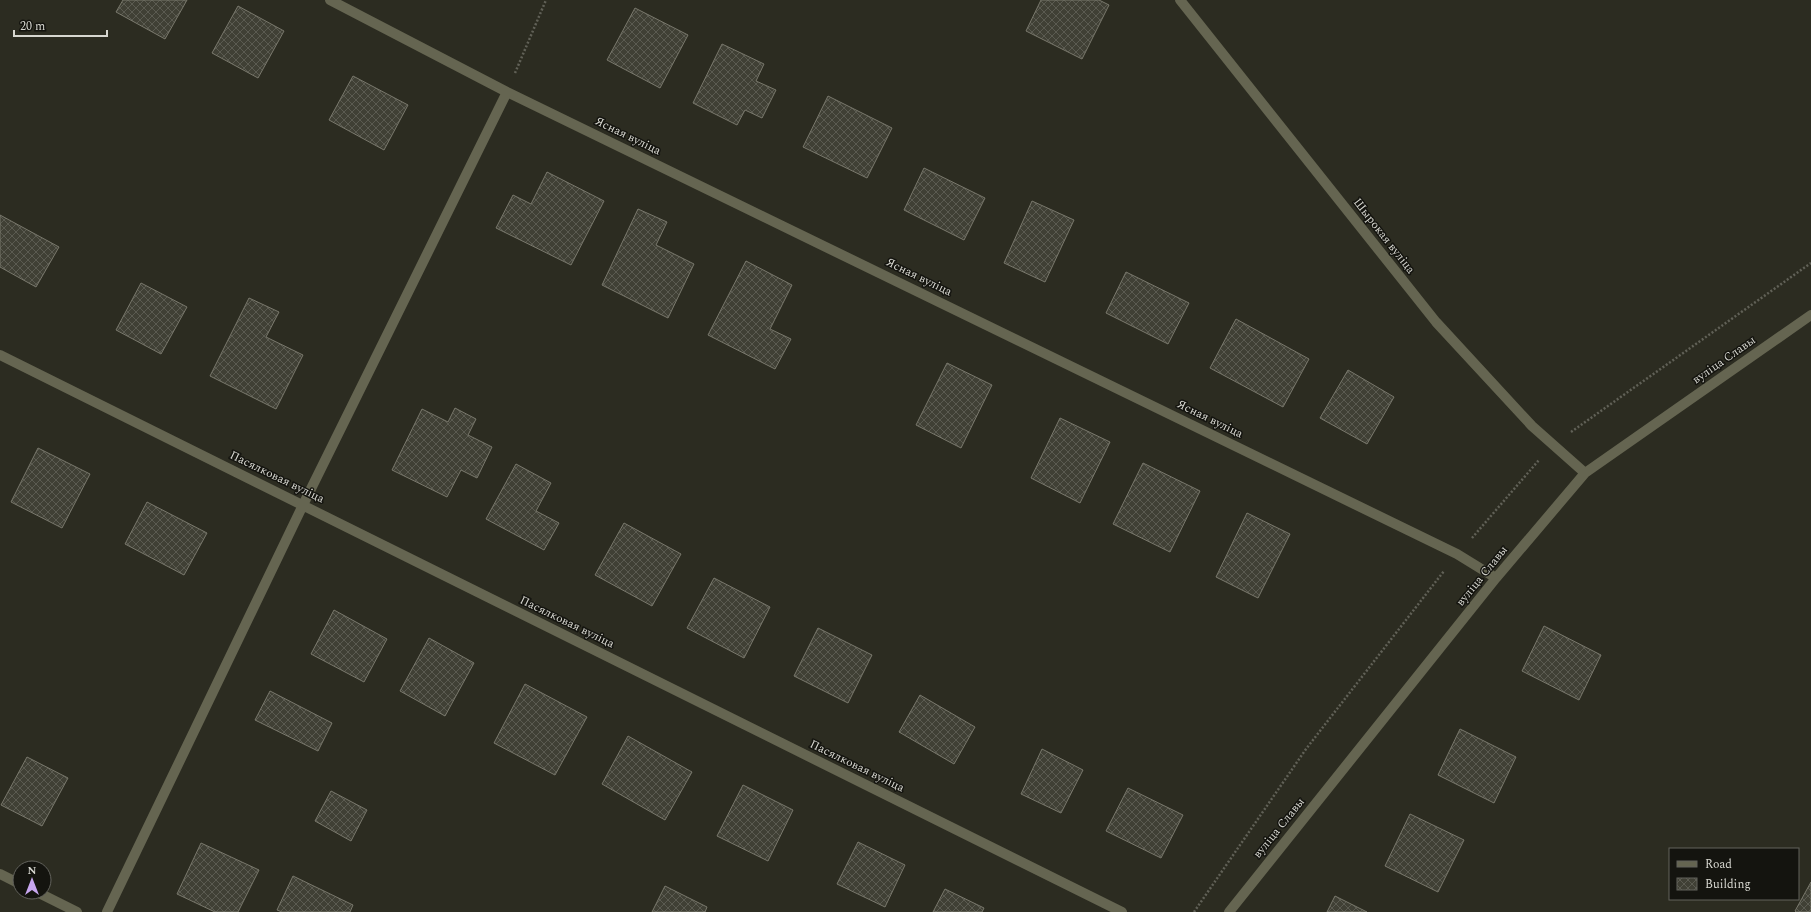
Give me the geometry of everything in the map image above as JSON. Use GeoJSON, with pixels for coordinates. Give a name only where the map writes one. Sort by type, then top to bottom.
{"type":"FeatureCollection","features":[{"type":"Feature","properties":{"kind":"street","name":"Ясная вуліца"},"geometry":{"type":"LineString","coordinates":[[330,0],[507,92],[1443,547],[1496,578]]}},
{"type":"Feature","properties":{"kind":"street","name":"Шырокая вуліца"},"geometry":{"type":"LineString","coordinates":[[1180,0],[1436,322],[1532,426],[1585,473]]}},
{"type":"Feature","properties":{"kind":"street"},"geometry":{"type":"LineString","coordinates":[[107,912],[303,505],[507,92]]}},
{"type":"Feature","properties":{"kind":"street","name":"вуліца Славы"},"geometry":{"type":"LineString","coordinates":[[1229,912],[1496,578],[1585,473],[1811,315]]}},
{"type":"Feature","properties":{"kind":"street","name":"Пасялковая вуліца"},"geometry":{"type":"LineString","coordinates":[[0,354],[1122,912]]}},
{"type":"Feature","properties":{"kind":"street"},"geometry":{"type":"LineString","coordinates":[[0,874],[12,880]]}},
{"type":"Feature","properties":{"kind":"street"},"geometry":{"type":"LineString","coordinates":[[52,900],[77,912]]}},
{"type":"Feature","properties":{"kind":"path"},"geometry":{"type":"LineString","coordinates":[[507,92],[546,0]]}},
{"type":"Feature","properties":{"kind":"building"},"geometry":{"type":"Polygon","coordinates":[[[123,0],[187,0],[165,39],[116,12],[123,0]]]}},
{"type":"Feature","properties":{"kind":"building"},"geometry":{"type":"Polygon","coordinates":[[[1041,0],[1099,0],[1109,5],[1082,59],[1026,31],[1041,0]]]}},
{"type":"Feature","properties":{"kind":"building"},"geometry":{"type":"Polygon","coordinates":[[[238,6],[284,31],[258,78],[212,53],[238,6]]]}},
{"type":"Feature","properties":{"kind":"building"},"geometry":{"type":"Polygon","coordinates":[[[635,8],[688,35],[660,88],[607,60],[635,8]]]}},
{"type":"Feature","properties":{"kind":"building"},"geometry":{"type":"Polygon","coordinates":[[[722,44],[764,64],[756,81],[776,90],[762,118],[745,110],[737,125],[693,103],[722,44]]]}},
{"type":"Feature","properties":{"kind":"building"},"geometry":{"type":"Polygon","coordinates":[[[353,76],[408,105],[384,150],[329,120],[353,76]]]}},
{"type":"Feature","properties":{"kind":"building"},"geometry":{"type":"Polygon","coordinates":[[[828,96],[892,128],[867,178],[803,147],[828,96]]]}},
{"type":"Feature","properties":{"kind":"building"},"geometry":{"type":"Polygon","coordinates":[[[924,168],[985,198],[964,240],[904,210],[924,168]]]}},
{"type":"Feature","properties":{"kind":"building"},"geometry":{"type":"Polygon","coordinates":[[[547,172],[604,201],[571,265],[496,228],[513,195],[531,204],[547,172]]]}},
{"type":"Feature","properties":{"kind":"building"},"geometry":{"type":"Polygon","coordinates":[[[1032,201],[1074,220],[1045,282],[1004,263],[1032,201]]]}},
{"type":"Feature","properties":{"kind":"building"},"geometry":{"type":"Polygon","coordinates":[[[638,209],[667,222],[656,245],[694,264],[668,318],[602,285],[638,209]]]}},
{"type":"Feature","properties":{"kind":"building"},"geometry":{"type":"Polygon","coordinates":[[[0,215],[59,247],[36,287],[0,267],[0,215]]]}},
{"type":"Feature","properties":{"kind":"building"},"geometry":{"type":"Polygon","coordinates":[[[746,261],[792,285],[770,329],[791,339],[775,369],[708,335],[746,261]]]}},
{"type":"Feature","properties":{"kind":"building"},"geometry":{"type":"Polygon","coordinates":[[[1126,272],[1189,303],[1168,344],[1106,313],[1126,272]]]}},
{"type":"Feature","properties":{"kind":"building"},"geometry":{"type":"Polygon","coordinates":[[[141,283],[187,307],[161,354],[116,330],[141,283]]]}},
{"type":"Feature","properties":{"kind":"building"},"geometry":{"type":"Polygon","coordinates":[[[249,298],[279,312],[266,337],[303,355],[276,409],[210,376],[249,298]]]}},
{"type":"Feature","properties":{"kind":"building"},"geometry":{"type":"Polygon","coordinates":[[[1236,319],[1309,359],[1283,407],[1210,368],[1236,319]]]}},
{"type":"Feature","properties":{"kind":"building"},"geometry":{"type":"Polygon","coordinates":[[[947,363],[992,385],[961,448],[916,425],[947,363]]]}},
{"type":"Feature","properties":{"kind":"building"},"geometry":{"type":"Polygon","coordinates":[[[1348,370],[1394,397],[1367,444],[1320,418],[1348,370]]]}},
{"type":"Feature","properties":{"kind":"building"},"geometry":{"type":"Polygon","coordinates":[[[455,408],[476,419],[468,435],[492,447],[477,478],[461,470],[447,497],[392,470],[422,409],[448,422],[455,408]]]}},
{"type":"Feature","properties":{"kind":"building"},"geometry":{"type":"Polygon","coordinates":[[[1060,418],[1110,442],[1080,503],[1031,478],[1060,418]]]}},
{"type":"Feature","properties":{"kind":"building"},"geometry":{"type":"Polygon","coordinates":[[[38,448],[90,474],[62,528],[11,502],[38,448]]]}},
{"type":"Feature","properties":{"kind":"building"},"geometry":{"type":"Polygon","coordinates":[[[1143,463],[1200,491],[1170,552],[1113,524],[1143,463]]]}},
{"type":"Feature","properties":{"kind":"building"},"geometry":{"type":"Polygon","coordinates":[[[516,464],[551,483],[536,511],[559,523],[544,550],[486,519],[516,464]]]}},
{"type":"Feature","properties":{"kind":"building"},"geometry":{"type":"Polygon","coordinates":[[[147,502],[207,533],[184,575],[125,544],[147,502]]]}},
{"type":"Feature","properties":{"kind":"building"},"geometry":{"type":"Polygon","coordinates":[[[1247,513],[1290,534],[1258,598],[1216,577],[1247,513]]]}},
{"type":"Feature","properties":{"kind":"building"},"geometry":{"type":"Polygon","coordinates":[[[624,523],[681,554],[652,606],[595,575],[624,523]]]}},
{"type":"Feature","properties":{"kind":"building"},"geometry":{"type":"Polygon","coordinates":[[[714,578],[770,607],[744,658],[687,628],[714,578]]]}},
{"type":"Feature","properties":{"kind":"building"},"geometry":{"type":"Polygon","coordinates":[[[334,610],[387,639],[364,682],[311,654],[334,610]]]}},
{"type":"Feature","properties":{"kind":"building"},"geometry":{"type":"Polygon","coordinates":[[[1544,626],[1601,655],[1579,700],[1522,671],[1544,626]]]}},
{"type":"Feature","properties":{"kind":"building"},"geometry":{"type":"Polygon","coordinates":[[[818,628],[872,655],[848,703],[794,676],[818,628]]]}},
{"type":"Feature","properties":{"kind":"building"},"geometry":{"type":"Polygon","coordinates":[[[429,638],[474,663],[445,716],[400,691],[429,638]]]}},
{"type":"Feature","properties":{"kind":"building"},"geometry":{"type":"Polygon","coordinates":[[[525,684],[587,717],[555,775],[494,743],[525,684]]]}},
{"type":"Feature","properties":{"kind":"building"},"geometry":{"type":"Polygon","coordinates":[[[270,691],[332,723],[318,751],[255,720],[270,691]]]}},
{"type":"Feature","properties":{"kind":"building"},"geometry":{"type":"Polygon","coordinates":[[[920,695],[975,727],[954,764],[899,732],[920,695]]]}},
{"type":"Feature","properties":{"kind":"building"},"geometry":{"type":"Polygon","coordinates":[[[1460,729],[1516,757],[1494,803],[1438,775],[1460,729]]]}},
{"type":"Feature","properties":{"kind":"building"},"geometry":{"type":"Polygon","coordinates":[[[628,736],[692,772],[665,820],[602,784],[628,736]]]}},
{"type":"Feature","properties":{"kind":"building"},"geometry":{"type":"Polygon","coordinates":[[[1042,749],[1083,770],[1061,813],[1021,794],[1042,749]]]}},
{"type":"Feature","properties":{"kind":"building"},"geometry":{"type":"Polygon","coordinates":[[[27,757],[68,778],[42,826],[1,805],[27,757]]]}},
{"type":"Feature","properties":{"kind":"building"},"geometry":{"type":"Polygon","coordinates":[[[743,785],[793,810],[768,861],[717,836],[743,785]]]}},
{"type":"Feature","properties":{"kind":"building"},"geometry":{"type":"Polygon","coordinates":[[[1128,788],[1183,815],[1161,858],[1106,831],[1128,788]]]}},
{"type":"Feature","properties":{"kind":"building"},"geometry":{"type":"Polygon","coordinates":[[[331,791],[367,810],[351,841],[315,821],[331,791]]]}},
{"type":"Feature","properties":{"kind":"building"},"geometry":{"type":"Polygon","coordinates":[[[1410,814],[1464,840],[1438,892],[1385,866],[1410,814]]]}},
{"type":"Feature","properties":{"kind":"building"},"geometry":{"type":"Polygon","coordinates":[[[858,842],[905,865],[885,907],[837,884],[858,842]]]}},
{"type":"Feature","properties":{"kind":"building"},"geometry":{"type":"Polygon","coordinates":[[[201,843],[259,870],[238,912],[215,912],[177,894],[201,843]]]}},
{"type":"Feature","properties":{"kind":"building"},"geometry":{"type":"Polygon","coordinates":[[[293,876],[353,905],[350,912],[282,912],[277,910],[293,876]]]}},
{"type":"Feature","properties":{"kind":"building"},"geometry":{"type":"Polygon","coordinates":[[[1811,882],[1811,912],[1796,912],[1795,911],[1811,882]]]}},
{"type":"Feature","properties":{"kind":"building"},"geometry":{"type":"Polygon","coordinates":[[[665,886],[707,907],[705,912],[652,912],[665,886]]]}},
{"type":"Feature","properties":{"kind":"building"},"geometry":{"type":"Polygon","coordinates":[[[945,889],[984,908],[982,912],[933,912],[945,889]]]}},
{"type":"Feature","properties":{"kind":"building"},"geometry":{"type":"Polygon","coordinates":[[[1335,896],[1367,912],[1327,912],[1335,896]]]}}]}
